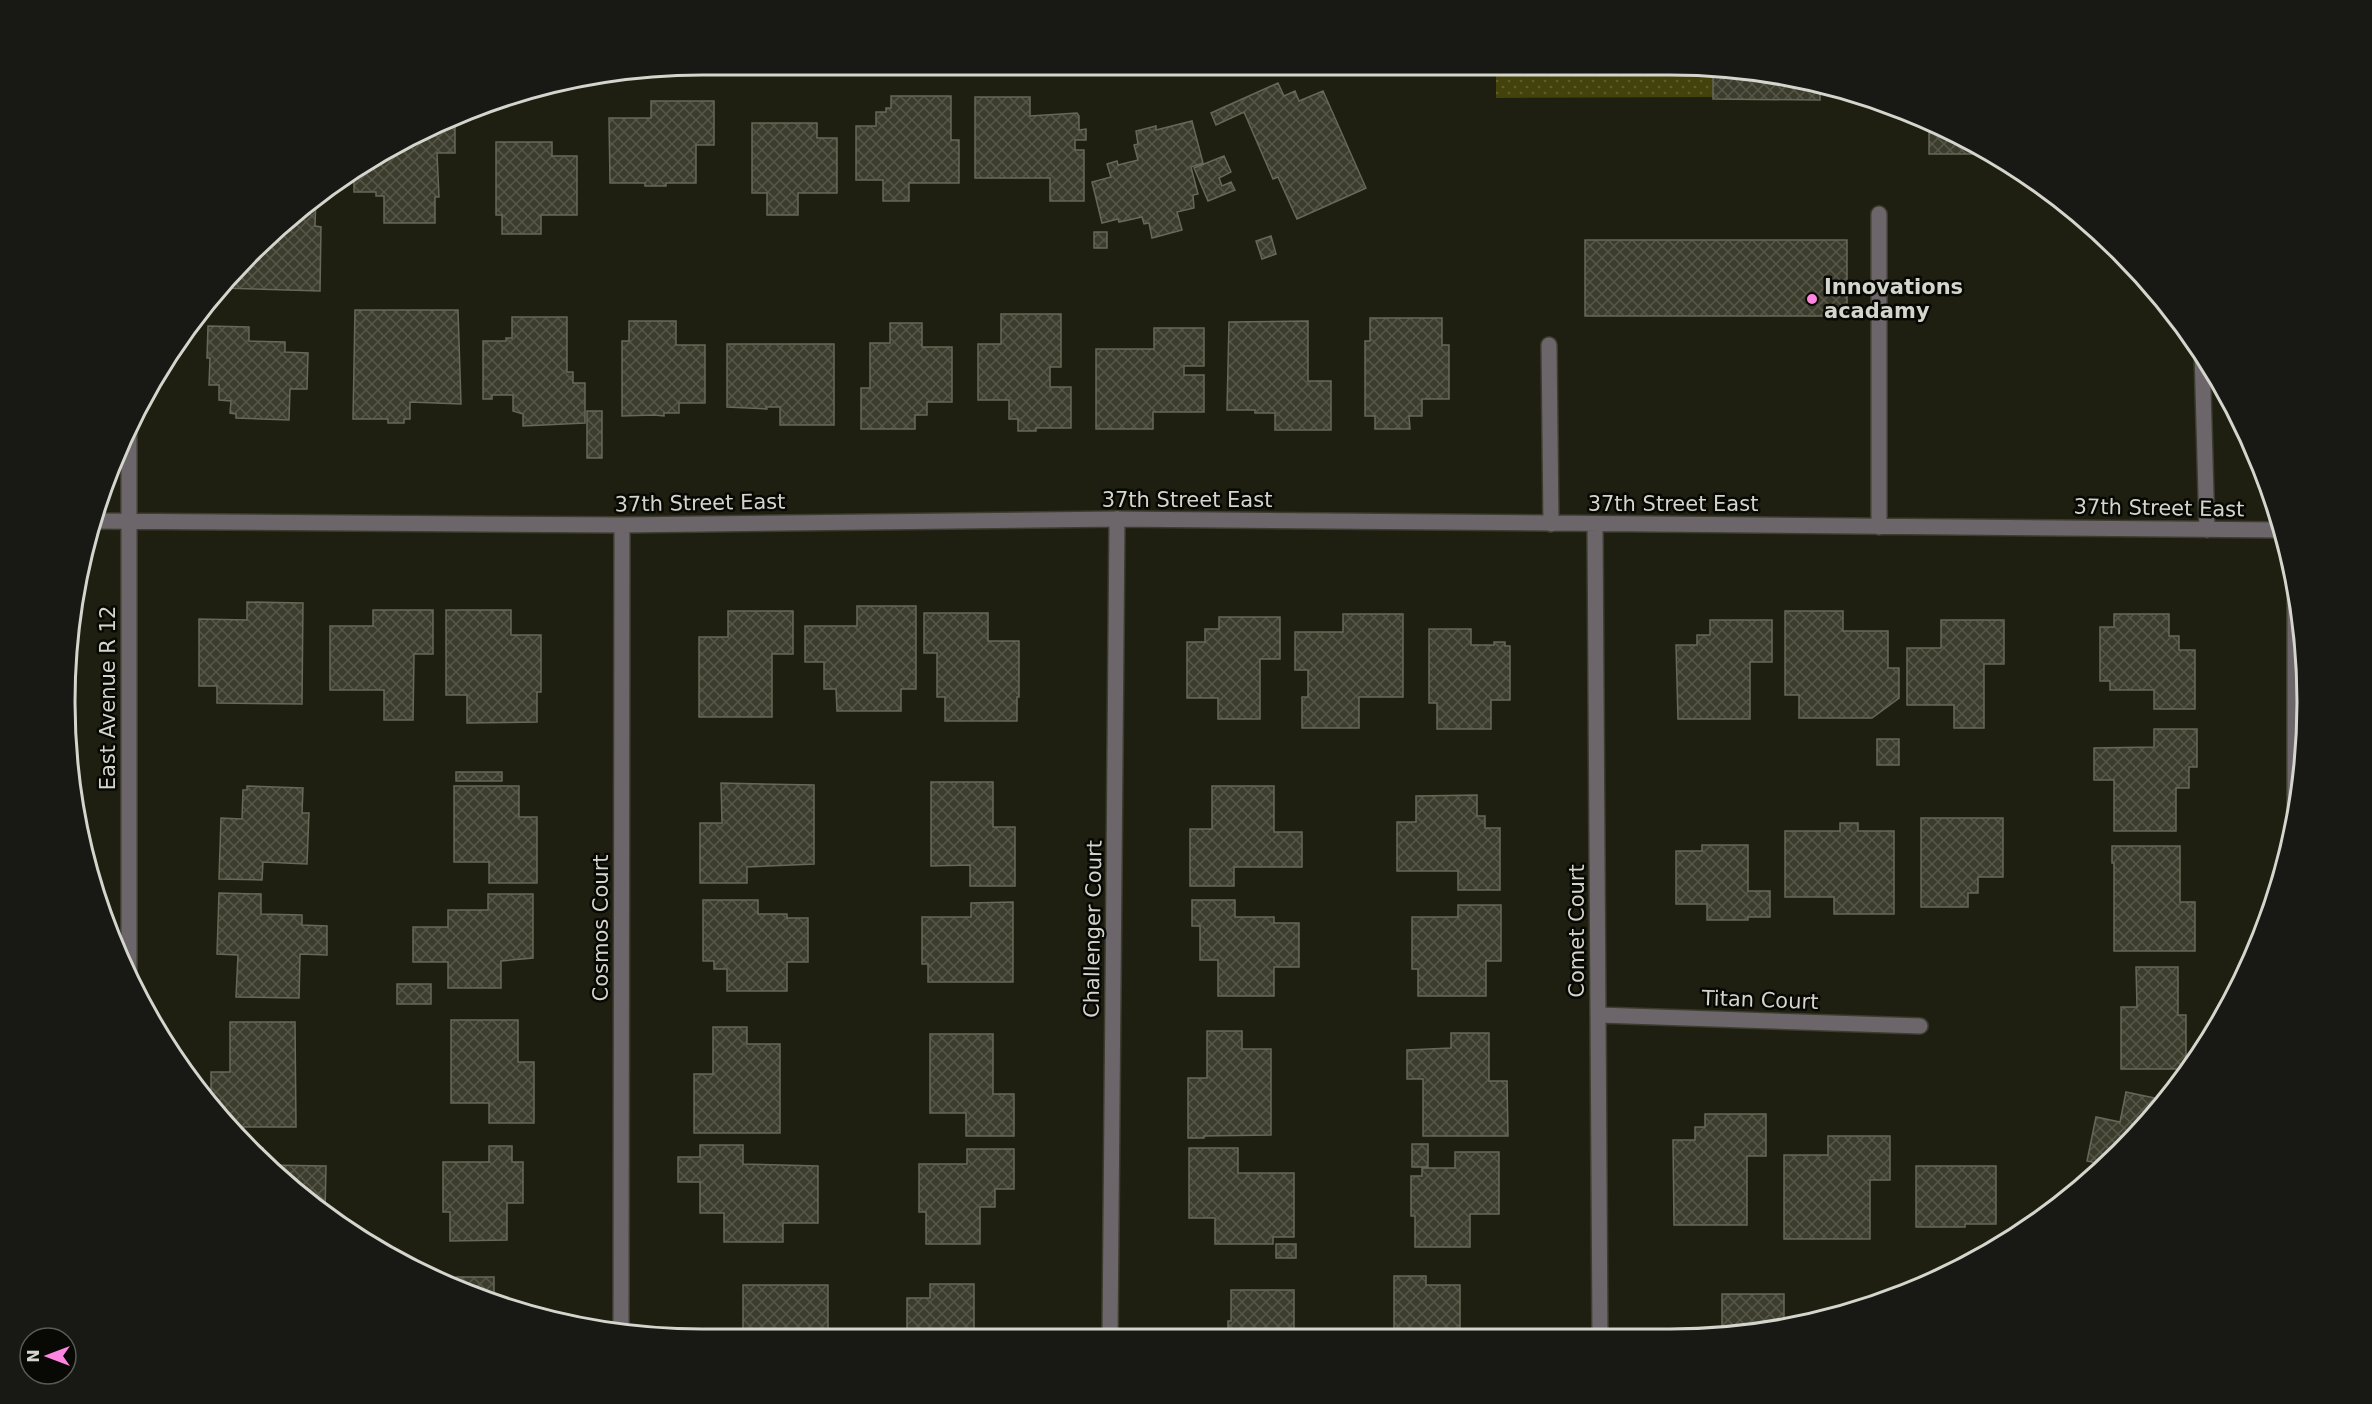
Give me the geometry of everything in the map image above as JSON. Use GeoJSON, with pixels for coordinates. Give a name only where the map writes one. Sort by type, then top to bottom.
{"type":"FeatureCollection","features":[{"type":"Feature","properties":{"kind":"street"},"geometry":{"type":"LineString","coordinates":[[1880,214],[1880,527]]}},
{"type":"Feature","properties":{"kind":"street"},"geometry":{"type":"LineString","coordinates":[[1549,345],[1551,524]]}},
{"type":"Feature","properties":{"kind":"street"},"geometry":{"type":"LineString","coordinates":[[2203,372],[2207,530]]}},
{"type":"Feature","properties":{"kind":"street","name":"East Avenue R 12"},"geometry":{"type":"LineString","coordinates":[[129,449],[129,955]]}},
{"type":"Feature","properties":{"kind":"street","name":"37th Street East"},"geometry":{"type":"LineString","coordinates":[[102,521],[622,525],[1117,519],[2273,531]]}},
{"type":"Feature","properties":{"kind":"street","name":"Challenger Court"},"geometry":{"type":"LineString","coordinates":[[1110,1329],[1117,519]]}},
{"type":"Feature","properties":{"kind":"street","name":"Cosmos Court"},"geometry":{"type":"LineString","coordinates":[[621,1324],[622,525]]}},
{"type":"Feature","properties":{"kind":"street","name":"Comet Court"},"geometry":{"type":"LineString","coordinates":[[1595,525],[1600,1329]]}},
{"type":"Feature","properties":{"kind":"street"},"geometry":{"type":"LineString","coordinates":[[2295,651],[2295,753]]}},
{"type":"Feature","properties":{"kind":"street","name":"Titan Court"},"geometry":{"type":"LineString","coordinates":[[1599,1016],[1920,1026]]}},
{"type":"Feature","properties":{"kind":"shaded area"},"geometry":{"type":"Polygon","coordinates":[[[1496,75],[1712,76],[1713,97],[1496,98],[1496,75]]]}},
{"type":"Feature","properties":{"kind":"building"},"geometry":{"type":"Polygon","coordinates":[[[1713,76],[1752,80],[1820,93],[1820,100],[1713,99],[1713,76]]]}},
{"type":"Feature","properties":{"kind":"building"},"geometry":{"type":"Polygon","coordinates":[[[1278,83],[1284,96],[1295,91],[1299,101],[1323,91],[1366,188],[1297,219],[1278,177],[1273,179],[1244,112],[1216,125],[1211,113],[1278,83]]]}},
{"type":"Feature","properties":{"kind":"building"},"geometry":{"type":"Polygon","coordinates":[[[891,96],[951,96],[951,140],[959,140],[959,183],[909,183],[909,201],[883,201],[883,180],[856,180],[856,126],[876,126],[876,112],[886,112],[886,108],[891,108],[891,96]]]}},
{"type":"Feature","properties":{"kind":"building"},"geometry":{"type":"Polygon","coordinates":[[[975,97],[1030,97],[1030,116],[1077,113],[1079,130],[1086,129],[1086,140],[1075,140],[1075,150],[1084,150],[1084,201],[1050,201],[1050,178],[975,178],[975,97]]]}},
{"type":"Feature","properties":{"kind":"building"},"geometry":{"type":"Polygon","coordinates":[[[651,101],[714,101],[714,145],[696,145],[696,183],[645,186],[645,183],[610,183],[609,118],[651,118],[651,101]]]}},
{"type":"Feature","properties":{"kind":"building"},"geometry":{"type":"Polygon","coordinates":[[[1192,121],[1203,163],[1191,167],[1198,194],[1193,195],[1194,208],[1177,212],[1182,230],[1152,238],[1149,223],[1144,224],[1142,217],[1102,223],[1092,182],[1111,177],[1107,164],[1117,161],[1118,165],[1138,160],[1134,145],[1138,144],[1136,131],[1156,126],[1156,130],[1192,121]]]}},
{"type":"Feature","properties":{"kind":"building"},"geometry":{"type":"Polygon","coordinates":[[[752,123],[817,123],[817,138],[837,138],[837,193],[798,193],[798,215],[767,215],[767,193],[752,193],[752,123]]]}},
{"type":"Feature","properties":{"kind":"building"},"geometry":{"type":"Polygon","coordinates":[[[455,126],[455,153],[437,153],[439,197],[435,197],[435,223],[384,223],[384,196],[376,196],[376,192],[354,192],[354,181],[388,159],[455,126]]]}},
{"type":"Feature","properties":{"kind":"building"},"geometry":{"type":"Polygon","coordinates":[[[1929,132],[1974,154],[1929,154],[1929,132]]]}},
{"type":"Feature","properties":{"kind":"building"},"geometry":{"type":"Polygon","coordinates":[[[496,142],[552,142],[552,156],[577,156],[577,215],[541,215],[541,234],[502,234],[502,215],[496,215],[496,142]]]}},
{"type":"Feature","properties":{"kind":"building"},"geometry":{"type":"Polygon","coordinates":[[[1224,156],[1231,172],[1219,178],[1222,186],[1231,182],[1235,190],[1208,201],[1194,168],[1224,156]]]}},
{"type":"Feature","properties":{"kind":"building"},"geometry":{"type":"Polygon","coordinates":[[[316,209],[315,226],[321,227],[320,291],[232,288],[259,259],[316,209]]]}},
{"type":"Feature","properties":{"kind":"building"},"geometry":{"type":"Polygon","coordinates":[[[1094,232],[1107,232],[1107,248],[1094,248],[1094,232]]]}},
{"type":"Feature","properties":{"kind":"building"},"geometry":{"type":"Polygon","coordinates":[[[1271,236],[1276,254],[1262,259],[1256,241],[1271,236]]]}},
{"type":"Feature","properties":{"kind":"building"},"geometry":{"type":"Polygon","coordinates":[[[1585,240],[1847,240],[1847,316],[1585,316],[1585,240]]]}},
{"type":"Feature","properties":{"kind":"building"},"geometry":{"type":"Polygon","coordinates":[[[355,310],[458,310],[461,404],[410,402],[410,419],[404,419],[404,423],[388,423],[388,419],[353,419],[355,310]]]}},
{"type":"Feature","properties":{"kind":"building"},"geometry":{"type":"Polygon","coordinates":[[[1001,314],[1061,314],[1061,367],[1050,367],[1050,387],[1071,387],[1071,428],[1036,428],[1036,431],[1018,431],[1018,419],[1009,419],[1009,400],[978,400],[978,344],[1001,344],[1001,314]]]}},
{"type":"Feature","properties":{"kind":"building"},"geometry":{"type":"Polygon","coordinates":[[[512,317],[567,317],[567,372],[573,372],[573,383],[585,383],[585,423],[523,426],[523,414],[513,411],[513,395],[492,395],[492,399],[483,399],[483,341],[506,341],[506,338],[512,338],[512,317]]]}},
{"type":"Feature","properties":{"kind":"building"},"geometry":{"type":"Polygon","coordinates":[[[1370,318],[1442,318],[1442,345],[1449,345],[1449,399],[1422,399],[1422,416],[1409,416],[1410,429],[1375,429],[1375,416],[1365,416],[1365,341],[1370,341],[1370,318]]]}},
{"type":"Feature","properties":{"kind":"building"},"geometry":{"type":"Polygon","coordinates":[[[629,321],[676,321],[676,345],[705,345],[705,403],[679,403],[679,413],[664,413],[664,416],[622,416],[622,341],[629,341],[629,321]]]}},
{"type":"Feature","properties":{"kind":"building"},"geometry":{"type":"Polygon","coordinates":[[[1308,321],[1308,381],[1331,381],[1331,430],[1275,430],[1275,413],[1227,410],[1229,322],[1308,321]]]}},
{"type":"Feature","properties":{"kind":"building"},"geometry":{"type":"Polygon","coordinates":[[[890,323],[922,323],[922,347],[952,347],[952,402],[927,402],[927,415],[915,415],[915,429],[861,429],[861,388],[870,388],[870,343],[890,343],[890,323]]]}},
{"type":"Feature","properties":{"kind":"building"},"geometry":{"type":"Polygon","coordinates":[[[208,326],[249,327],[249,341],[285,342],[285,352],[308,353],[307,389],[290,389],[289,420],[236,418],[236,414],[230,413],[231,401],[219,400],[219,385],[209,385],[208,326]]]}},
{"type":"Feature","properties":{"kind":"building"},"geometry":{"type":"Polygon","coordinates":[[[1154,328],[1204,328],[1204,366],[1184,366],[1184,375],[1204,375],[1204,412],[1153,412],[1153,429],[1096,429],[1096,349],[1154,349],[1154,328]]]}},
{"type":"Feature","properties":{"kind":"building"},"geometry":{"type":"Polygon","coordinates":[[[727,344],[834,344],[834,425],[780,425],[780,407],[766,407],[767,409],[727,407],[727,344]]]}},
{"type":"Feature","properties":{"kind":"building"},"geometry":{"type":"Polygon","coordinates":[[[587,411],[602,411],[602,458],[587,458],[587,411]]]}},
{"type":"Feature","properties":{"kind":"building"},"geometry":{"type":"Polygon","coordinates":[[[247,602],[303,603],[302,704],[217,703],[217,686],[199,686],[199,619],[247,620],[247,602]]]}},
{"type":"Feature","properties":{"kind":"building"},"geometry":{"type":"Polygon","coordinates":[[[857,606],[916,606],[916,689],[901,689],[901,711],[837,711],[836,689],[824,689],[824,662],[805,662],[805,626],[857,626],[857,606]]]}},
{"type":"Feature","properties":{"kind":"building"},"geometry":{"type":"Polygon","coordinates":[[[373,610],[433,610],[433,654],[414,654],[413,720],[384,720],[384,690],[330,690],[330,626],[373,626],[373,610]]]}},
{"type":"Feature","properties":{"kind":"building"},"geometry":{"type":"Polygon","coordinates":[[[446,610],[511,610],[511,635],[541,635],[541,692],[537,692],[537,722],[467,723],[467,695],[446,695],[446,610]]]}},
{"type":"Feature","properties":{"kind":"building"},"geometry":{"type":"Polygon","coordinates":[[[728,611],[793,611],[793,654],[772,654],[772,717],[699,717],[699,637],[728,637],[728,611]]]}},
{"type":"Feature","properties":{"kind":"building"},"geometry":{"type":"Polygon","coordinates":[[[1785,611],[1843,611],[1843,631],[1888,631],[1888,668],[1899,668],[1899,698],[1872,718],[1799,718],[1799,695],[1785,695],[1785,611]]]}},
{"type":"Feature","properties":{"kind":"building"},"geometry":{"type":"Polygon","coordinates":[[[924,613],[988,613],[988,641],[1019,641],[1017,721],[945,721],[945,697],[937,697],[937,653],[924,653],[924,613]]]}},
{"type":"Feature","properties":{"kind":"building"},"geometry":{"type":"Polygon","coordinates":[[[1343,614],[1403,614],[1403,697],[1359,697],[1359,728],[1302,728],[1302,697],[1308,697],[1308,670],[1295,670],[1295,632],[1343,632],[1343,614]]]}},
{"type":"Feature","properties":{"kind":"building"},"geometry":{"type":"Polygon","coordinates":[[[2114,614],[2169,614],[2169,636],[2179,636],[2179,650],[2195,650],[2195,709],[2154,709],[2154,690],[2110,690],[2110,681],[2100,681],[2100,627],[2114,627],[2114,614]]]}},
{"type":"Feature","properties":{"kind":"building"},"geometry":{"type":"Polygon","coordinates":[[[1219,617],[1280,617],[1280,659],[1260,659],[1260,719],[1218,719],[1218,698],[1187,698],[1187,642],[1205,642],[1205,629],[1219,629],[1219,617]]]}},
{"type":"Feature","properties":{"kind":"building"},"geometry":{"type":"Polygon","coordinates":[[[1710,620],[1772,620],[1772,662],[1750,662],[1750,719],[1678,719],[1676,645],[1697,645],[1697,635],[1710,635],[1710,620]]]}},
{"type":"Feature","properties":{"kind":"building"},"geometry":{"type":"Polygon","coordinates":[[[1941,620],[2004,620],[2004,664],[1984,664],[1984,728],[1954,728],[1954,705],[1907,705],[1907,648],[1941,648],[1941,620]]]}},
{"type":"Feature","properties":{"kind":"building"},"geometry":{"type":"Polygon","coordinates":[[[1429,629],[1471,629],[1471,645],[1494,645],[1494,642],[1505,642],[1505,646],[1510,646],[1510,700],[1491,700],[1491,729],[1437,729],[1437,703],[1429,703],[1429,629]]]}},
{"type":"Feature","properties":{"kind":"building"},"geometry":{"type":"Polygon","coordinates":[[[2154,729],[2197,729],[2197,767],[2189,767],[2189,788],[2176,788],[2176,831],[2114,831],[2114,780],[2094,780],[2094,748],[2154,747],[2154,729]]]}},
{"type":"Feature","properties":{"kind":"building"},"geometry":{"type":"Polygon","coordinates":[[[1877,739],[1899,739],[1899,765],[1877,765],[1877,739]]]}},
{"type":"Feature","properties":{"kind":"building"},"geometry":{"type":"Polygon","coordinates":[[[456,772],[502,772],[502,781],[456,781],[456,772]]]}},
{"type":"Feature","properties":{"kind":"building"},"geometry":{"type":"Polygon","coordinates":[[[931,782],[993,782],[993,827],[1015,827],[1015,886],[970,886],[970,865],[931,866],[931,782]]]}},
{"type":"Feature","properties":{"kind":"building"},"geometry":{"type":"Polygon","coordinates":[[[721,783],[814,785],[814,864],[747,867],[747,883],[700,883],[700,823],[722,823],[721,783]]]}},
{"type":"Feature","properties":{"kind":"building"},"geometry":{"type":"Polygon","coordinates":[[[247,786],[303,788],[302,813],[309,813],[307,864],[263,862],[262,880],[219,879],[221,818],[242,819],[243,790],[247,790],[247,786]]]}},
{"type":"Feature","properties":{"kind":"building"},"geometry":{"type":"Polygon","coordinates":[[[454,786],[519,786],[519,817],[537,817],[537,883],[489,883],[489,862],[454,862],[454,786]]]}},
{"type":"Feature","properties":{"kind":"building"},"geometry":{"type":"Polygon","coordinates":[[[1212,786],[1274,786],[1274,832],[1302,832],[1302,867],[1234,867],[1234,886],[1190,886],[1190,829],[1212,829],[1212,786]]]}},
{"type":"Feature","properties":{"kind":"building"},"geometry":{"type":"Polygon","coordinates":[[[1477,795],[1477,816],[1485,816],[1485,828],[1500,828],[1500,890],[1458,890],[1458,871],[1397,871],[1397,822],[1416,822],[1416,796],[1477,795]]]}},
{"type":"Feature","properties":{"kind":"building"},"geometry":{"type":"Polygon","coordinates":[[[1921,818],[2003,818],[2003,877],[1978,877],[1978,893],[1968,893],[1968,907],[1921,907],[1921,818]]]}},
{"type":"Feature","properties":{"kind":"building"},"geometry":{"type":"Polygon","coordinates":[[[1840,823],[1858,823],[1858,831],[1894,831],[1894,914],[1834,914],[1834,897],[1785,897],[1785,831],[1840,831],[1840,823]]]}},
{"type":"Feature","properties":{"kind":"building"},"geometry":{"type":"Polygon","coordinates":[[[1702,845],[1748,845],[1748,891],[1770,891],[1770,917],[1748,917],[1748,920],[1707,920],[1707,904],[1676,904],[1676,851],[1702,851],[1702,845]]]}},
{"type":"Feature","properties":{"kind":"building"},"geometry":{"type":"Polygon","coordinates":[[[2112,846],[2180,846],[2180,902],[2195,902],[2195,951],[2114,951],[2112,846]]]}},
{"type":"Feature","properties":{"kind":"building"},"geometry":{"type":"Polygon","coordinates":[[[219,893],[261,894],[261,914],[302,915],[302,925],[327,926],[327,955],[300,954],[299,998],[236,997],[238,955],[217,954],[219,893]]]}},
{"type":"Feature","properties":{"kind":"building"},"geometry":{"type":"Polygon","coordinates":[[[488,894],[533,894],[533,958],[501,961],[501,988],[448,988],[448,962],[413,962],[413,927],[448,927],[448,910],[488,910],[488,894]]]}},
{"type":"Feature","properties":{"kind":"building"},"geometry":{"type":"Polygon","coordinates":[[[703,900],[758,900],[758,914],[787,914],[787,918],[808,918],[808,962],[787,962],[787,991],[727,991],[727,969],[714,969],[714,961],[703,961],[703,900]]]}},
{"type":"Feature","properties":{"kind":"building"},"geometry":{"type":"Polygon","coordinates":[[[1192,900],[1235,900],[1235,917],[1274,917],[1274,923],[1299,923],[1299,967],[1274,967],[1274,996],[1218,996],[1218,960],[1200,960],[1200,926],[1192,926],[1192,900]]]}},
{"type":"Feature","properties":{"kind":"building"},"geometry":{"type":"Polygon","coordinates":[[[1013,902],[1013,982],[928,982],[928,964],[922,964],[922,917],[971,917],[971,903],[1013,902]]]}},
{"type":"Feature","properties":{"kind":"building"},"geometry":{"type":"Polygon","coordinates":[[[1458,905],[1501,905],[1501,961],[1486,961],[1486,996],[1418,996],[1418,969],[1412,969],[1412,917],[1458,917],[1458,905]]]}},
{"type":"Feature","properties":{"kind":"building"},"geometry":{"type":"Polygon","coordinates":[[[2136,967],[2178,967],[2178,1015],[2186,1015],[2186,1057],[2178,1069],[2121,1069],[2121,1007],[2137,1007],[2136,967]]]}},
{"type":"Feature","properties":{"kind":"building"},"geometry":{"type":"Polygon","coordinates":[[[397,984],[431,984],[431,1004],[397,1004],[397,984]]]}},
{"type":"Feature","properties":{"kind":"building"},"geometry":{"type":"Polygon","coordinates":[[[451,1020],[518,1020],[518,1062],[534,1062],[534,1123],[489,1123],[489,1103],[451,1103],[451,1020]]]}},
{"type":"Feature","properties":{"kind":"building"},"geometry":{"type":"Polygon","coordinates":[[[230,1022],[295,1022],[296,1127],[242,1127],[211,1091],[211,1072],[230,1072],[230,1022]]]}},
{"type":"Feature","properties":{"kind":"building"},"geometry":{"type":"Polygon","coordinates":[[[713,1027],[747,1027],[747,1044],[780,1044],[780,1133],[694,1133],[694,1074],[713,1074],[713,1027]]]}},
{"type":"Feature","properties":{"kind":"building"},"geometry":{"type":"Polygon","coordinates":[[[1207,1031],[1242,1031],[1242,1049],[1271,1049],[1271,1135],[1188,1138],[1188,1078],[1207,1078],[1207,1031]]]}},
{"type":"Feature","properties":{"kind":"building"},"geometry":{"type":"Polygon","coordinates":[[[1451,1033],[1489,1033],[1489,1081],[1507,1081],[1508,1136],[1423,1136],[1423,1079],[1407,1079],[1407,1050],[1451,1048],[1451,1033]]]}},
{"type":"Feature","properties":{"kind":"building"},"geometry":{"type":"Polygon","coordinates":[[[930,1034],[993,1034],[993,1094],[1014,1094],[1014,1136],[966,1136],[966,1113],[930,1113],[930,1034]]]}},
{"type":"Feature","properties":{"kind":"building"},"geometry":{"type":"Polygon","coordinates":[[[2126,1092],[2155,1098],[2094,1163],[2087,1161],[2096,1117],[2120,1122],[2126,1092]]]}},
{"type":"Feature","properties":{"kind":"building"},"geometry":{"type":"Polygon","coordinates":[[[1705,1114],[1766,1114],[1766,1156],[1747,1156],[1747,1225],[1674,1225],[1673,1140],[1695,1140],[1695,1127],[1705,1127],[1705,1114]]]}},
{"type":"Feature","properties":{"kind":"building"},"geometry":{"type":"Polygon","coordinates":[[[1828,1136],[1890,1136],[1890,1180],[1870,1180],[1870,1239],[1784,1239],[1784,1155],[1828,1155],[1828,1136]]]}},
{"type":"Feature","properties":{"kind":"building"},"geometry":{"type":"Polygon","coordinates":[[[1412,1144],[1428,1144],[1428,1167],[1412,1167],[1412,1144]]]}},
{"type":"Feature","properties":{"kind":"building"},"geometry":{"type":"Polygon","coordinates":[[[700,1145],[743,1145],[743,1164],[818,1166],[818,1223],[783,1223],[783,1242],[724,1242],[724,1213],[700,1213],[700,1182],[678,1182],[678,1157],[700,1157],[700,1145]]]}},
{"type":"Feature","properties":{"kind":"building"},"geometry":{"type":"Polygon","coordinates":[[[489,1146],[512,1146],[512,1162],[523,1162],[523,1203],[507,1203],[507,1240],[450,1241],[450,1212],[443,1212],[443,1162],[489,1162],[489,1146]]]}},
{"type":"Feature","properties":{"kind":"building"},"geometry":{"type":"Polygon","coordinates":[[[1189,1148],[1238,1148],[1238,1173],[1294,1173],[1294,1237],[1273,1237],[1273,1244],[1215,1244],[1215,1218],[1189,1218],[1189,1148]]]}},
{"type":"Feature","properties":{"kind":"building"},"geometry":{"type":"Polygon","coordinates":[[[967,1149],[1014,1149],[1014,1189],[995,1189],[995,1207],[980,1207],[980,1244],[926,1244],[926,1212],[919,1212],[919,1164],[967,1164],[967,1149]]]}},
{"type":"Feature","properties":{"kind":"building"},"geometry":{"type":"Polygon","coordinates":[[[1455,1152],[1499,1152],[1499,1214],[1470,1214],[1470,1247],[1415,1247],[1415,1216],[1411,1216],[1411,1176],[1422,1176],[1422,1168],[1455,1168],[1455,1152]]]}},
{"type":"Feature","properties":{"kind":"building"},"geometry":{"type":"Polygon","coordinates":[[[281,1165],[326,1166],[325,1203],[281,1165]]]}},
{"type":"Feature","properties":{"kind":"building"},"geometry":{"type":"Polygon","coordinates":[[[1916,1166],[1996,1166],[1996,1224],[1965,1224],[1965,1227],[1916,1227],[1916,1166]]]}},
{"type":"Feature","properties":{"kind":"building"},"geometry":{"type":"Polygon","coordinates":[[[1276,1244],[1296,1244],[1296,1258],[1276,1258],[1276,1244]]]}},
{"type":"Feature","properties":{"kind":"building"},"geometry":{"type":"Polygon","coordinates":[[[1394,1276],[1426,1276],[1426,1285],[1460,1285],[1460,1329],[1394,1329],[1394,1276]]]}},
{"type":"Feature","properties":{"kind":"building"},"geometry":{"type":"Polygon","coordinates":[[[494,1277],[494,1294],[462,1281],[456,1278],[494,1277]]]}},
{"type":"Feature","properties":{"kind":"building"},"geometry":{"type":"Polygon","coordinates":[[[930,1284],[974,1284],[974,1329],[907,1329],[907,1298],[930,1298],[930,1284]]]}},
{"type":"Feature","properties":{"kind":"building"},"geometry":{"type":"Polygon","coordinates":[[[743,1285],[828,1285],[828,1329],[743,1329],[743,1285]]]}},
{"type":"Feature","properties":{"kind":"building"},"geometry":{"type":"Polygon","coordinates":[[[1231,1290],[1294,1290],[1294,1329],[1228,1329],[1228,1321],[1231,1321],[1231,1290]]]}},
{"type":"Feature","properties":{"kind":"building"},"geometry":{"type":"Polygon","coordinates":[[[1722,1294],[1784,1294],[1784,1318],[1722,1327],[1722,1294]]]}},
{"type":"Feature","properties":{"kind":"place","name":"Innovations acadamy"},"geometry":{"type":"Point","coordinates":[1812,299]}}]}
